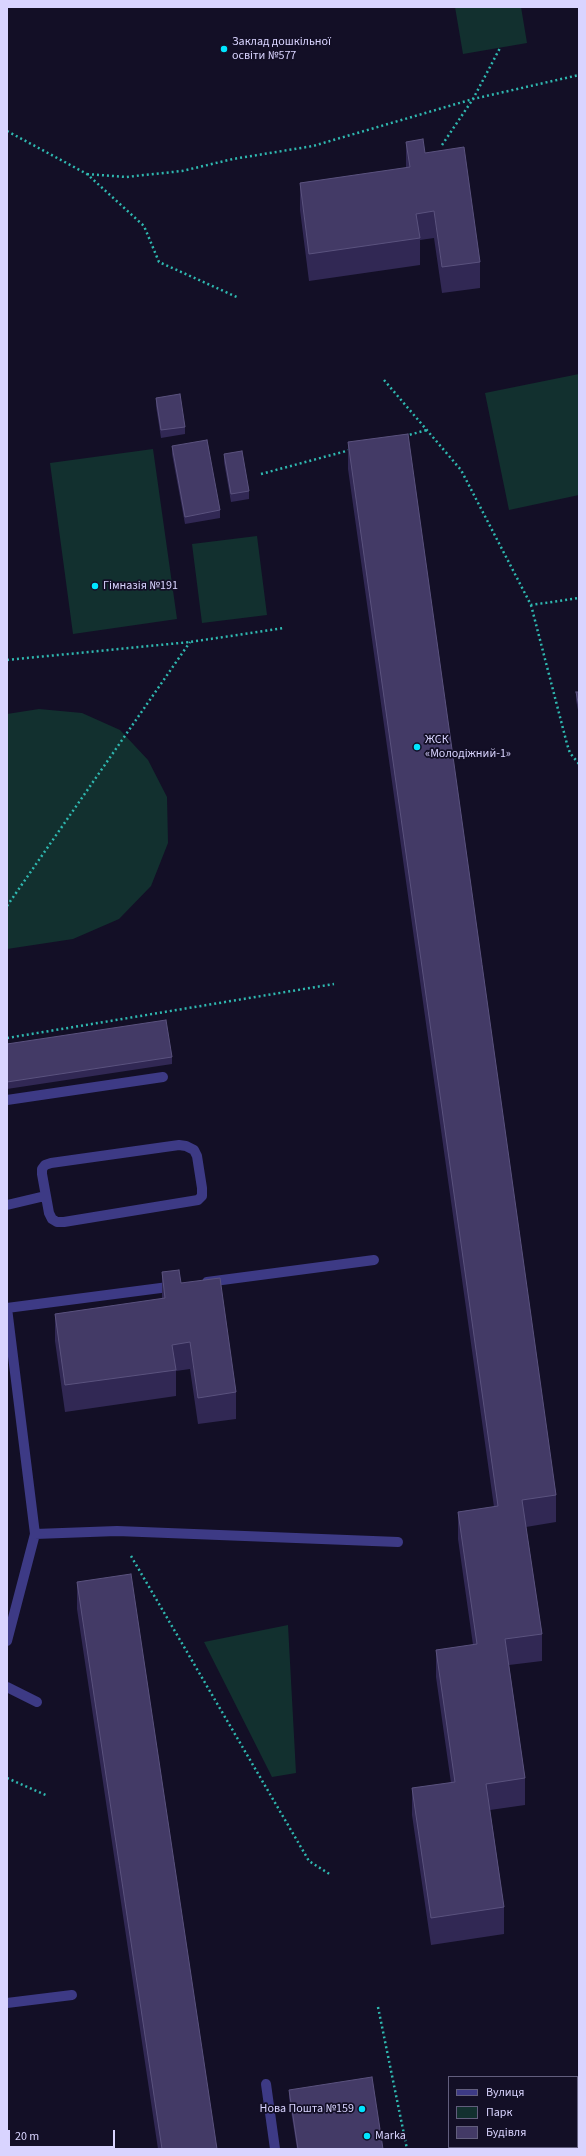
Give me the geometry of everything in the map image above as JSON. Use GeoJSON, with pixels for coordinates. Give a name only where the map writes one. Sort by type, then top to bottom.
{"type":"FeatureCollection","features":[{"type":"Feature","properties":{"kind":"street"},"geometry":{"type":"LineString","coordinates":[[7,1100],[163,1077]]}},
{"type":"Feature","properties":{"kind":"street"},"geometry":{"type":"LineString","coordinates":[[179,1145],[186,1146],[194,1150],[197,1156],[202,1196],[198,1200],[192,1202],[57,1222],[52,1219],[49,1213],[46,1196],[42,1169],[51,1163],[179,1145]]}},
{"type":"Feature","properties":{"kind":"street"},"geometry":{"type":"LineString","coordinates":[[7,1205],[46,1196]]}},
{"type":"Feature","properties":{"kind":"street"},"geometry":{"type":"LineString","coordinates":[[7,1641],[35,1534],[7,1308],[374,1260]]}},
{"type":"Feature","properties":{"kind":"street"},"geometry":{"type":"LineString","coordinates":[[35,1534],[117,1532],[398,1542]]}},
{"type":"Feature","properties":{"kind":"street"},"geometry":{"type":"LineString","coordinates":[[7,1687],[37,1702]]}},
{"type":"Feature","properties":{"kind":"street"},"geometry":{"type":"LineString","coordinates":[[7,2003],[72,1995]]}},
{"type":"Feature","properties":{"kind":"street"},"geometry":{"type":"LineString","coordinates":[[266,2084],[275,2149]]}},
{"type":"Feature","properties":{"kind":"path"},"geometry":{"type":"LineString","coordinates":[[442,145],[473,99],[500,48]]}},
{"type":"Feature","properties":{"kind":"path"},"geometry":{"type":"LineString","coordinates":[[87,174],[126,177],[182,171],[233,159],[313,146],[473,99],[579,75]]}},
{"type":"Feature","properties":{"kind":"path"},"geometry":{"type":"LineString","coordinates":[[7,131],[87,174],[144,226],[159,262],[239,298]]}},
{"type":"Feature","properties":{"kind":"path"},"geometry":{"type":"LineString","coordinates":[[384,380],[461,470],[531,605],[567,744],[570,753],[579,764]]}},
{"type":"Feature","properties":{"kind":"path"},"geometry":{"type":"LineString","coordinates":[[397,438],[427,430]]}},
{"type":"Feature","properties":{"kind":"path"},"geometry":{"type":"LineString","coordinates":[[261,474],[352,450]]}},
{"type":"Feature","properties":{"kind":"path"},"geometry":{"type":"LineString","coordinates":[[531,605],[579,598]]}},
{"type":"Feature","properties":{"kind":"path"},"geometry":{"type":"LineString","coordinates":[[7,660],[190,642],[284,628]]}},
{"type":"Feature","properties":{"kind":"path"},"geometry":{"type":"LineString","coordinates":[[7,906],[190,642]]}},
{"type":"Feature","properties":{"kind":"path"},"geometry":{"type":"LineString","coordinates":[[7,1038],[334,984]]}},
{"type":"Feature","properties":{"kind":"path"},"geometry":{"type":"LineString","coordinates":[[117,1532],[309,1860],[331,1875]]}},
{"type":"Feature","properties":{"kind":"path"},"geometry":{"type":"LineString","coordinates":[[7,1778],[48,1796]]}},
{"type":"Feature","properties":{"kind":"path"},"geometry":{"type":"LineString","coordinates":[[378,2007],[407,2149]]}},
{"type":"Feature","properties":{"kind":"green space"},"geometry":{"type":"Polygon","coordinates":[[[455,7],[521,7],[527,43],[463,54],[455,7]]]}},
{"type":"Feature","properties":{"kind":"green space"},"geometry":{"type":"Polygon","coordinates":[[[579,374],[579,495],[509,510],[485,393],[579,374]]]}},
{"type":"Feature","properties":{"kind":"green space"},"geometry":{"type":"Polygon","coordinates":[[[153,449],[177,619],[73,634],[50,463],[153,449]]]}},
{"type":"Feature","properties":{"kind":"green space"},"geometry":{"type":"Polygon","coordinates":[[[257,536],[267,615],[202,623],[192,544],[257,536]]]}},
{"type":"Feature","properties":{"kind":"green space"},"geometry":{"type":"Polygon","coordinates":[[[39,709],[82,713],[120,730],[148,760],[167,797],[168,843],[151,886],[119,919],[73,939],[7,949],[7,714],[39,709]]]}},
{"type":"Feature","properties":{"kind":"green space"},"geometry":{"type":"Polygon","coordinates":[[[288,1625],[296,1773],[272,1777],[204,1642],[288,1625]]]}},
{"type":"Feature","properties":{"kind":"building"},"geometry":{"type":"Polygon","coordinates":[[[423,139],[425,153],[464,147],[480,262],[442,267],[434,211],[416,214],[420,238],[309,254],[300,183],[410,167],[406,142],[423,139]]]}},
{"type":"Feature","properties":{"kind":"building"},"geometry":{"type":"Polygon","coordinates":[[[180,394],[185,427],[161,430],[156,398],[180,394]]]}},
{"type":"Feature","properties":{"kind":"building"},"geometry":{"type":"Polygon","coordinates":[[[408,434],[556,1495],[522,1500],[542,1634],[505,1639],[525,1778],[486,1784],[504,1907],[431,1918],[412,1788],[455,1782],[436,1650],[477,1644],[458,1512],[498,1506],[348,442],[408,434]]]}},
{"type":"Feature","properties":{"kind":"building"},"geometry":{"type":"Polygon","coordinates":[[[207,440],[220,510],[185,517],[172,446],[207,440]]]}},
{"type":"Feature","properties":{"kind":"building"},"geometry":{"type":"Polygon","coordinates":[[[242,451],[249,491],[231,494],[224,454],[242,451]]]}},
{"type":"Feature","properties":{"kind":"building"},"geometry":{"type":"Polygon","coordinates":[[[576,692],[579,692],[579,707],[576,692]]]}},
{"type":"Feature","properties":{"kind":"building"},"geometry":{"type":"Polygon","coordinates":[[[166,1020],[172,1057],[7,1082],[7,1044],[166,1020]]]}},
{"type":"Feature","properties":{"kind":"building"},"geometry":{"type":"Polygon","coordinates":[[[179,1270],[181,1283],[220,1278],[236,1392],[198,1398],[190,1342],[172,1345],[176,1370],[65,1385],[55,1314],[165,1298],[162,1272],[179,1270]]]}},
{"type":"Feature","properties":{"kind":"building"},"geometry":{"type":"Polygon","coordinates":[[[131,1574],[217,2149],[162,2149],[77,1582],[131,1574]]]}},
{"type":"Feature","properties":{"kind":"building"},"geometry":{"type":"Polygon","coordinates":[[[372,2077],[383,2149],[298,2149],[289,2090],[372,2077]]]}},
{"type":"Feature","properties":{"kind":"place","name":"Заклад дошкільної освіти №577"},"geometry":{"type":"Point","coordinates":[224,49]}},
{"type":"Feature","properties":{"kind":"place","name":"Гімназія №191"},"geometry":{"type":"Point","coordinates":[95,586]}},
{"type":"Feature","properties":{"kind":"place","name":"ЖСК «Молодіжний-1»"},"geometry":{"type":"Point","coordinates":[417,747]}},
{"type":"Feature","properties":{"kind":"place","name":"Нова Пошта №159"},"geometry":{"type":"Point","coordinates":[362,2109]}},
{"type":"Feature","properties":{"kind":"place","name":"Marka"},"geometry":{"type":"Point","coordinates":[367,2136]}}]}
